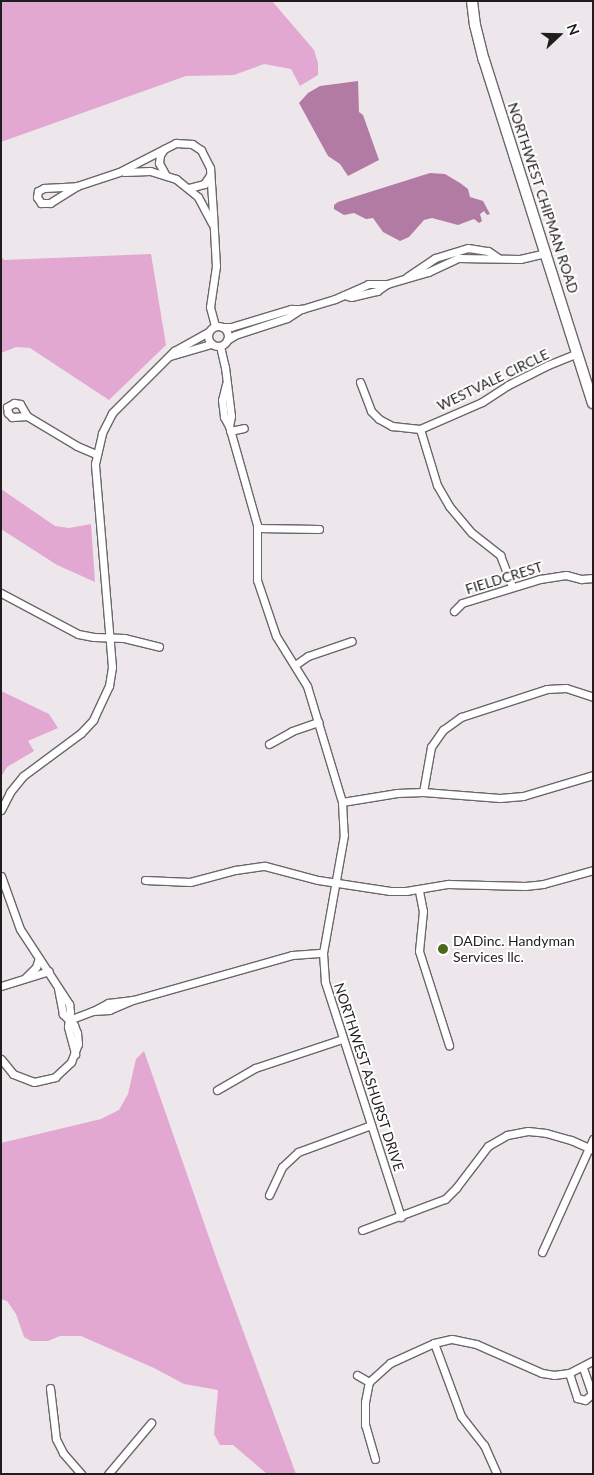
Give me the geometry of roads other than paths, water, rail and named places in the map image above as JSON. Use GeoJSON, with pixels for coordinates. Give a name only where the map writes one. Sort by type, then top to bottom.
{"type":"FeatureCollection","features":[{"type":"Feature","properties":{"kind":"main road","name":"NORTHWEST CHIPMAN ROAD"},"geometry":{"type":"LineString","coordinates":[[472,1],[475,25],[484,60],[593,403]]}},
{"type":"Feature","properties":{"kind":"street"},"geometry":{"type":"LineString","coordinates":[[77,186],[44,188],[38,191],[37,197],[41,204],[50,203],[77,186],[119,172],[166,147],[182,143],[197,147],[205,155],[210,176],[214,230],[216,266],[210,307],[215,326]]}},
{"type":"Feature","properties":{"kind":"street"},"geometry":{"type":"LineString","coordinates":[[165,174],[159,163],[160,154],[166,147]]}},
{"type":"Feature","properties":{"kind":"street"},"geometry":{"type":"LineString","coordinates":[[119,172],[140,170],[165,174],[189,188],[204,206],[214,230]]}},
{"type":"Feature","properties":{"kind":"street"},"geometry":{"type":"LineString","coordinates":[[189,188],[204,184],[210,176]]}},
{"type":"Feature","properties":{"kind":"street"},"geometry":{"type":"LineString","coordinates":[[170,356],[211,344],[220,346],[235,335],[287,318],[302,309],[344,295],[349,291],[368,284],[387,284],[404,279],[418,268],[436,258],[468,248],[488,251],[497,257],[520,260],[546,253]]}},
{"type":"Feature","properties":{"kind":"street"},"geometry":{"type":"LineString","coordinates":[[1,810],[10,792],[23,776],[80,733],[93,720],[109,686],[112,667],[96,475],[96,454],[102,433],[112,413],[179,346],[208,332],[215,326],[231,327],[291,309],[302,309]]}},
{"type":"Feature","properties":{"kind":"street"},"geometry":{"type":"LineString","coordinates":[[223,327],[227,332],[227,340]]}},
{"type":"Feature","properties":{"kind":"street"},"geometry":{"type":"LineString","coordinates":[[208,332],[208,339],[211,344]]}},
{"type":"Feature","properties":{"kind":"street","name":"NORTHWEST ASHURST DRIVE"},"geometry":{"type":"LineString","coordinates":[[220,346],[224,358],[226,384],[222,400],[224,417],[230,428],[254,509],[257,528],[257,580],[276,636],[307,686],[342,802],[344,835],[337,883],[323,953],[325,982],[401,1217]]}},
{"type":"Feature","properties":{"kind":"street","name":"WESTVALE CIRCLE"},"geometry":{"type":"LineString","coordinates":[[420,429],[482,402],[508,385],[548,365],[578,354]]}},
{"type":"Feature","properties":{"kind":"street"},"geometry":{"type":"LineString","coordinates":[[360,382],[371,410],[379,419],[392,426],[420,429],[430,468],[449,506],[472,533],[500,555],[512,586]]}},
{"type":"Feature","properties":{"kind":"street"},"geometry":{"type":"LineString","coordinates":[[27,416],[77,446],[96,454]]}},
{"type":"Feature","properties":{"kind":"street"},"geometry":{"type":"LineString","coordinates":[[230,428],[244,428]]}},
{"type":"Feature","properties":{"kind":"street"},"geometry":{"type":"LineString","coordinates":[[257,528],[319,529]]}},
{"type":"Feature","properties":{"kind":"street","name":"FIELDCREST"},"geometry":{"type":"LineString","coordinates":[[454,611],[462,603],[512,586],[552,576],[572,575],[581,579],[593,578]]}},
{"type":"Feature","properties":{"kind":"street"},"geometry":{"type":"LineString","coordinates":[[1,593],[70,631],[86,636],[124,638],[159,647]]}},
{"type":"Feature","properties":{"kind":"street"},"geometry":{"type":"LineString","coordinates":[[295,665],[308,656],[352,641]]}},
{"type":"Feature","properties":{"kind":"street"},"geometry":{"type":"LineString","coordinates":[[423,792],[431,747],[443,730],[461,717],[548,689],[566,688],[593,697]]}},
{"type":"Feature","properties":{"kind":"street"},"geometry":{"type":"LineString","coordinates":[[269,744],[292,731],[318,722]]}},
{"type":"Feature","properties":{"kind":"street"},"geometry":{"type":"LineString","coordinates":[[342,802],[398,793],[423,792],[500,798],[523,796],[593,774]]}},
{"type":"Feature","properties":{"kind":"street"},"geometry":{"type":"LineString","coordinates":[[145,880],[190,882],[235,870],[266,866],[318,880],[390,891],[419,891],[448,884],[525,886],[543,884],[593,870]]}},
{"type":"Feature","properties":{"kind":"street"},"geometry":{"type":"LineString","coordinates":[[1,876],[20,929],[69,1004],[69,1020],[77,1033],[78,1044],[75,1054],[60,1073],[41,1082],[20,1078],[8,1069],[1,1059]]}},
{"type":"Feature","properties":{"kind":"street"},"geometry":{"type":"LineString","coordinates":[[419,891],[423,912],[419,951],[449,1044]]}},
{"type":"Feature","properties":{"kind":"street"},"geometry":{"type":"LineString","coordinates":[[69,1020],[93,1011],[110,1010],[134,1000],[292,955],[323,953]]}},
{"type":"Feature","properties":{"kind":"street"},"geometry":{"type":"LineString","coordinates":[[25,978],[36,967],[40,958]]}},
{"type":"Feature","properties":{"kind":"street"},"geometry":{"type":"LineString","coordinates":[[1,986],[49,971]]}},
{"type":"Feature","properties":{"kind":"street"},"geometry":{"type":"LineString","coordinates":[[217,1090],[255,1068],[342,1038]]}},
{"type":"Feature","properties":{"kind":"street"},"geometry":{"type":"LineString","coordinates":[[269,1195],[282,1167],[298,1152],[371,1125]]}},
{"type":"Feature","properties":{"kind":"street"},"geometry":{"type":"LineString","coordinates":[[362,1230],[445,1199],[456,1188],[488,1146],[507,1135],[528,1131],[546,1134],[590,1149]]}},
{"type":"Feature","properties":{"kind":"street"},"geometry":{"type":"LineString","coordinates":[[542,1252],[593,1139]]}},
{"type":"Feature","properties":{"kind":"street"},"geometry":{"type":"LineString","coordinates":[[375,1459],[365,1425],[365,1402],[369,1382],[390,1363],[434,1343],[452,1339],[463,1340],[542,1373],[554,1375],[569,1373],[583,1368],[593,1361]]}},
{"type":"Feature","properties":{"kind":"street"},"geometry":{"type":"LineString","coordinates":[[434,1343],[459,1412],[484,1445],[496,1474]]}},
{"type":"Feature","properties":{"kind":"street"},"geometry":{"type":"LineString","coordinates":[[569,1373],[577,1398],[585,1400],[592,1394],[583,1368]]}},
{"type":"Feature","properties":{"kind":"street"},"geometry":{"type":"LineString","coordinates":[[357,1375],[369,1382]]}},
{"type":"Feature","properties":{"kind":"street"},"geometry":{"type":"LineString","coordinates":[[50,1388],[56,1439],[63,1453],[81,1474]]}},
{"type":"Feature","properties":{"kind":"street"},"geometry":{"type":"LineString","coordinates":[[108,1474],[151,1423]]}},
{"type":"Feature","properties":{"kind":"place","name":"DADinc. Handyman Services llc."},"geometry":{"type":"Point","coordinates":[443,949]}}]}
